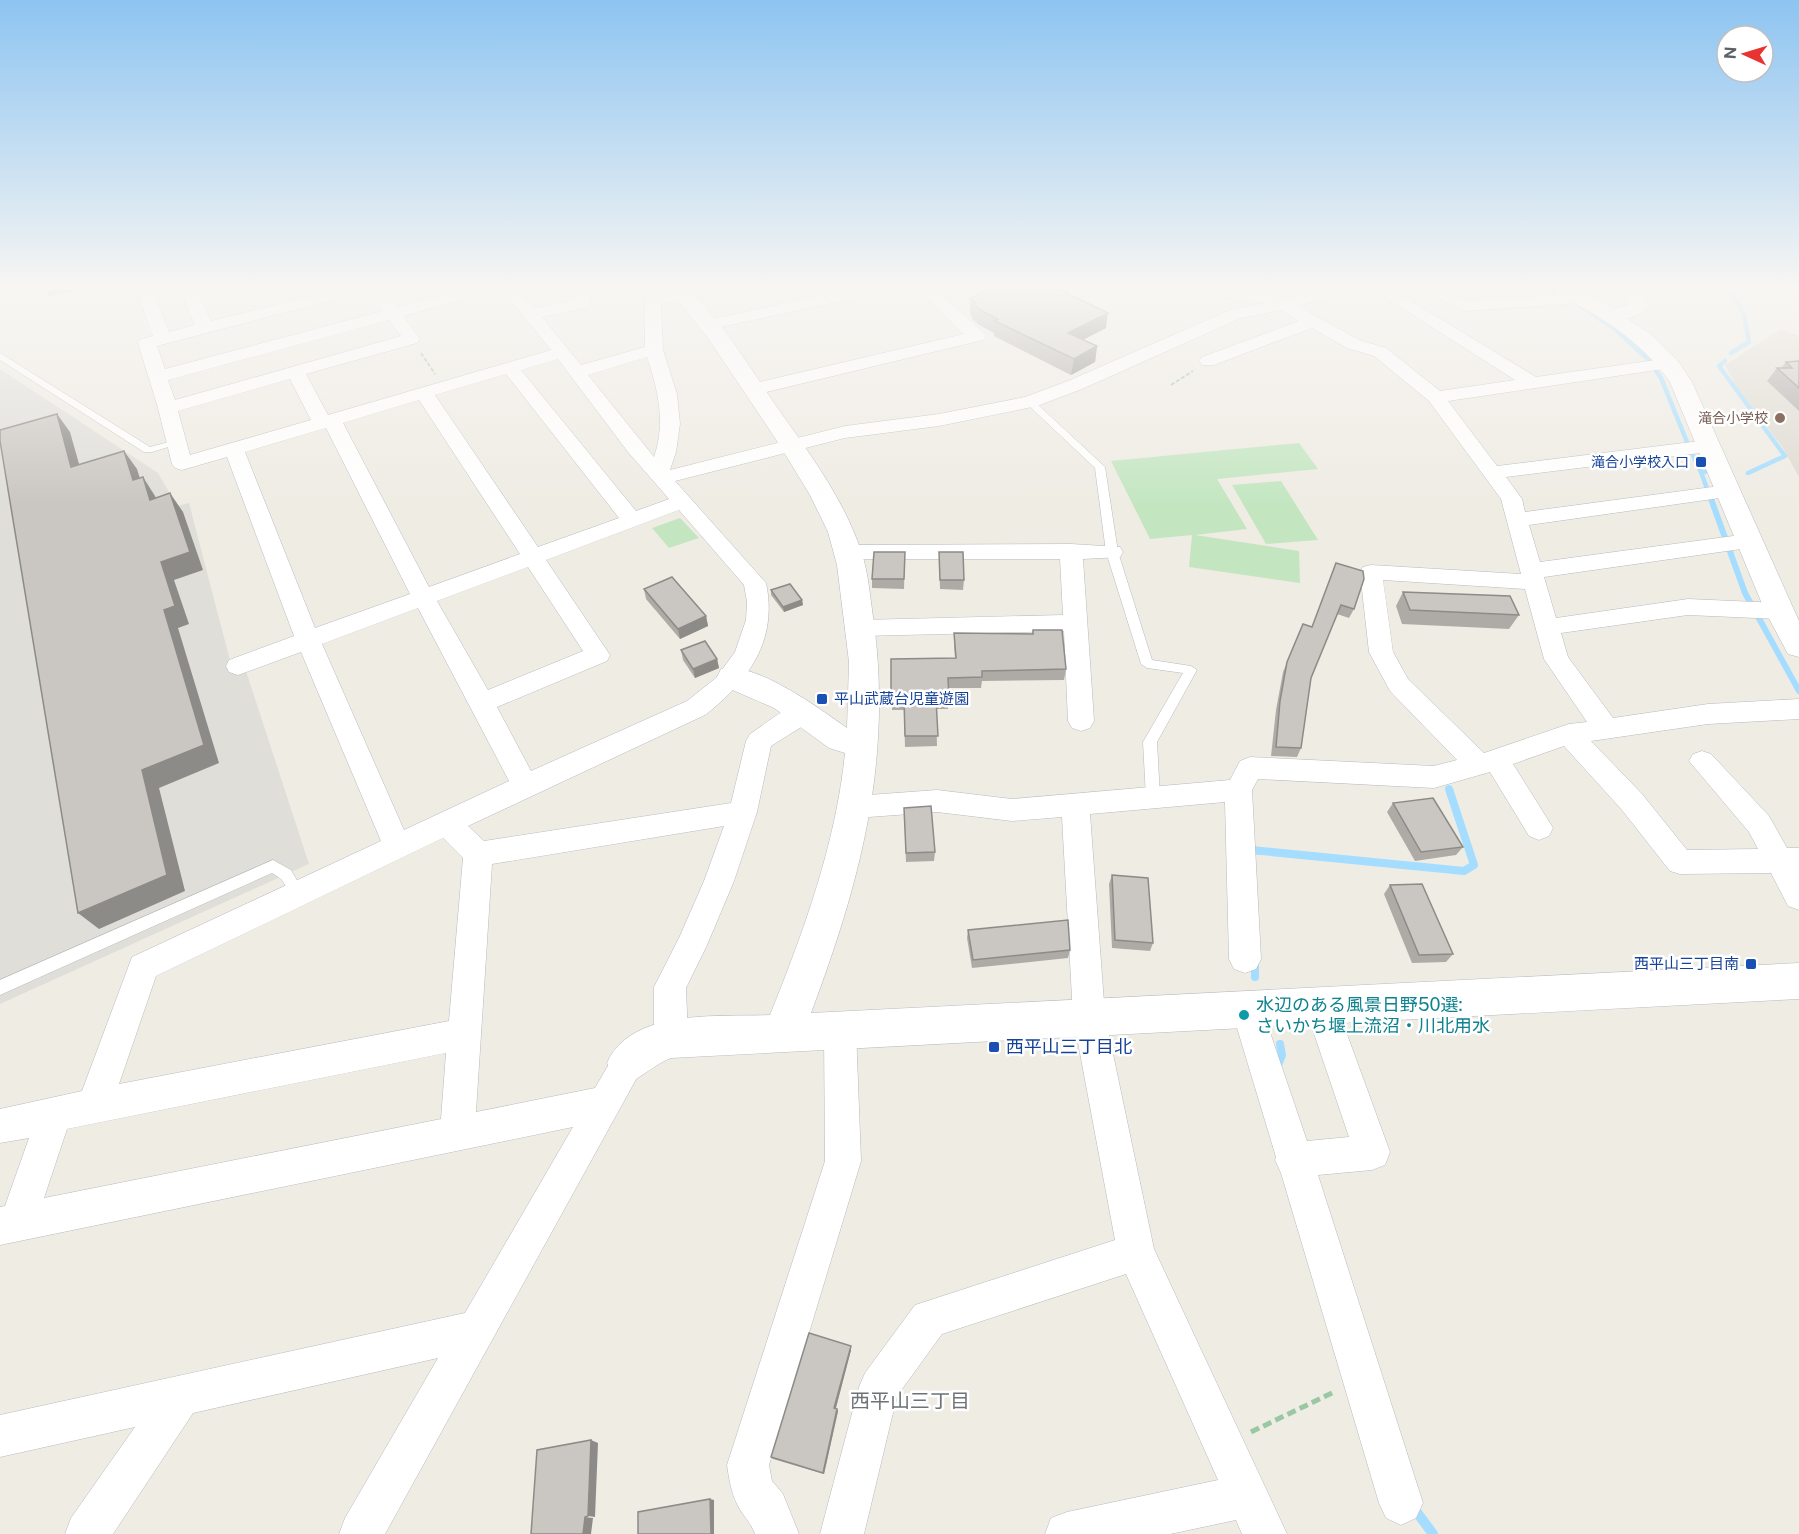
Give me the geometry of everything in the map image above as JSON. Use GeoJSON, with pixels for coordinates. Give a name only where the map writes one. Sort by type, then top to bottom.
{"type":"FeatureCollection","features":[{"type":"Feature","properties":{"kind":"street"},"geometry":{"type":"LineString","coordinates":[[153,362],[168,408],[182,464],[531,362]]}},
{"type":"Feature","properties":{"kind":"street"},"geometry":{"type":"LineString","coordinates":[[157,376],[211,362]]}},
{"type":"Feature","properties":{"kind":"street"},"geometry":{"type":"LineString","coordinates":[[168,408],[332,362]]}},
{"type":"Feature","properties":{"kind":"street"},"geometry":{"type":"LineString","coordinates":[[94,1106],[143,967],[525,786],[696,708],[713,697],[732,677],[745,658],[757,629],[760,608],[755,583],[635,448],[569,362]]}},
{"type":"Feature","properties":{"kind":"street"},"geometry":{"type":"LineString","coordinates":[[577,372],[613,362]]}},
{"type":"Feature","properties":{"kind":"street"},"geometry":{"type":"LineString","coordinates":[[658,362],[668,394],[670,424],[660,476]]}},
{"type":"Feature","properties":{"kind":"street"},"geometry":{"type":"LineString","coordinates":[[734,362],[820,491],[848,552],[861,628],[865,672],[863,745],[855,807],[824,923],[783,1033]]}},
{"type":"Feature","properties":{"kind":"street"},"geometry":{"type":"LineString","coordinates":[[754,389],[869,362]]}},
{"type":"Feature","properties":{"kind":"street"},"geometry":{"type":"LineString","coordinates":[[660,476],[845,432],[939,420],[1030,402],[1128,362]]}},
{"type":"Feature","properties":{"kind":"street"},"geometry":{"type":"LineString","coordinates":[[1392,362],[1436,398],[1511,500],[1556,659],[1607,730]]}},
{"type":"Feature","properties":{"kind":"street"},"geometry":{"type":"LineString","coordinates":[[1498,362],[1534,384]]}},
{"type":"Feature","properties":{"kind":"street"},"geometry":{"type":"LineString","coordinates":[[1436,398],[1670,363],[1681,382],[1708,446],[1715,493],[1732,543],[1799,647]]}},
{"type":"Feature","properties":{"kind":"street"},"geometry":{"type":"LineString","coordinates":[[510,368],[632,520]]}},
{"type":"Feature","properties":{"kind":"street"},"geometry":{"type":"LineString","coordinates":[[296,372],[327,421],[525,786]]}},
{"type":"Feature","properties":{"kind":"street"},"geometry":{"type":"LineString","coordinates":[[434,390],[533,557],[598,656],[482,703]]}},
{"type":"Feature","properties":{"kind":"street"},"geometry":{"type":"LineString","coordinates":[[1491,473],[1708,446]]}},
{"type":"Feature","properties":{"kind":"street"},"geometry":{"type":"LineString","coordinates":[[234,449],[308,640],[398,848]]}},
{"type":"Feature","properties":{"kind":"street"},"geometry":{"type":"LineString","coordinates":[[1516,520],[1715,493]]}},
{"type":"Feature","properties":{"kind":"street"},"geometry":{"type":"LineString","coordinates":[[238,666],[682,502]]}},
{"type":"Feature","properties":{"kind":"street"},"geometry":{"type":"LineString","coordinates":[[1539,828],[1487,762],[1399,685],[1381,652],[1371,572],[1533,577],[1732,543]]}},
{"type":"Feature","properties":{"kind":"street"},"geometry":{"type":"LineString","coordinates":[[848,552],[1071,550],[1112,552]]}},
{"type":"Feature","properties":{"kind":"street"},"geometry":{"type":"LineString","coordinates":[[1071,550],[1081,721]]}},
{"type":"Feature","properties":{"kind":"street"},"geometry":{"type":"LineString","coordinates":[[1547,627],[1688,608],[1771,604]]}},
{"type":"Feature","properties":{"kind":"street"},"geometry":{"type":"LineString","coordinates":[[861,628],[1076,623]]}},
{"type":"Feature","properties":{"kind":"street"},"geometry":{"type":"LineString","coordinates":[[732,677],[785,700],[805,712],[826,732],[840,739],[863,745]]}},
{"type":"Feature","properties":{"kind":"street"},"geometry":{"type":"LineString","coordinates":[[1245,959],[1238,790],[1250,768],[1434,777],[1569,735],[1708,714],[1799,709]]}},
{"type":"Feature","properties":{"kind":"street"},"geometry":{"type":"LineString","coordinates":[[671,1039],[670,987],[692,945],[719,881],[743,812],[759,741],[805,712]]}},
{"type":"Feature","properties":{"kind":"street"},"geometry":{"type":"LineString","coordinates":[[1569,735],[1632,802],[1680,862],[1789,860]]}},
{"type":"Feature","properties":{"kind":"street"},"geometry":{"type":"LineString","coordinates":[[1702,761],[1789,860],[1799,897]]}},
{"type":"Feature","properties":{"kind":"street"},"geometry":{"type":"LineString","coordinates":[[855,807],[937,801],[1012,810],[1238,790]]}},
{"type":"Feature","properties":{"kind":"street"},"geometry":{"type":"LineString","coordinates":[[1075,805],[1089,1016],[1136,1252],[1264,1534]]}},
{"type":"Feature","properties":{"kind":"street"},"geometry":{"type":"LineString","coordinates":[[478,854],[743,812]]}},
{"type":"Feature","properties":{"kind":"street"},"geometry":{"type":"LineString","coordinates":[[446,823],[478,854]]}},
{"type":"Feature","properties":{"kind":"street"},"geometry":{"type":"LineString","coordinates":[[457,1132],[478,854]]}},
{"type":"Feature","properties":{"kind":"street"},"geometry":{"type":"LineString","coordinates":[[362,1534],[604,1103],[628,1063],[647,1047],[671,1039],[1799,981]]}},
{"type":"Feature","properties":{"kind":"street"},"geometry":{"type":"LineString","coordinates":[[1293,1160],[1372,1152],[1320,1004]]}},
{"type":"Feature","properties":{"kind":"street"},"geometry":{"type":"LineString","coordinates":[[1247,1008],[1293,1160],[1364,1378],[1401,1503]]}},
{"type":"Feature","properties":{"kind":"street"},"geometry":{"type":"LineString","coordinates":[[777,1534],[768,1509],[753,1491],[748,1465],[843,1161],[840,1030]]}},
{"type":"Feature","properties":{"kind":"street"},"geometry":{"type":"LineString","coordinates":[[0,1126],[464,1034]]}},
{"type":"Feature","properties":{"kind":"street"},"geometry":{"type":"LineString","coordinates":[[9,1224],[604,1103]]}},
{"type":"Feature","properties":{"kind":"street"},"geometry":{"type":"LineString","coordinates":[[9,1224],[54,1115]]}},
{"type":"Feature","properties":{"kind":"street"},"geometry":{"type":"LineString","coordinates":[[842,1534],[879,1387],[929,1319],[1136,1252]]}},
{"type":"Feature","properties":{"kind":"street"},"geometry":{"type":"LineString","coordinates":[[0,1436],[476,1330]]}},
{"type":"Feature","properties":{"kind":"street"},"geometry":{"type":"LineString","coordinates":[[87,1534],[180,1397]]}},
{"type":"Feature","properties":{"kind":"street"},"geometry":{"type":"LineString","coordinates":[[1067,1534],[1246,1496]]}},
{"type":"Feature","properties":{"kind":"lane"},"geometry":{"type":"LineString","coordinates":[[9,362],[148,450],[177,443]]}},
{"type":"Feature","properties":{"kind":"lane"},"geometry":{"type":"LineString","coordinates":[[1030,402],[1100,467],[1112,552],[1147,664],[1191,670],[1150,742],[1153,797]]}},
{"type":"Feature","properties":{"kind":"lane"},"geometry":{"type":"LineString","coordinates":[[0,988],[273,866],[286,874],[298,894]]}},
{"type":"Feature","properties":{"kind":"path"},"geometry":{"type":"LineString","coordinates":[[421,362],[434,390]]}},
{"type":"Feature","properties":{"kind":"path"},"geometry":{"type":"LineString","coordinates":[[1171,385],[1192,371]]}},
{"type":"Feature","properties":{"kind":"path"},"geometry":{"type":"LineString","coordinates":[[1222,1445],[1364,1378]]}},
{"type":"Feature","properties":{"kind":"shaded area","name":"滝合小学校"},"geometry":{"type":"Polygon","coordinates":[[[1730,362],[1799,362],[1799,477],[1783,448],[1738,389],[1725,365],[1730,362]]]}},
{"type":"Feature","properties":{"kind":"shaded area"},"geometry":{"type":"Polygon","coordinates":[[[0,369],[158,473],[177,506],[189,503],[233,672],[245,668],[309,864],[0,1004],[0,369]]]}},
{"type":"Feature","properties":{"kind":"green space"},"geometry":{"type":"Polygon","coordinates":[[[1299,443],[1318,469],[1217,479],[1247,529],[1195,535],[1299,551],[1300,583],[1189,567],[1192,535],[1150,539],[1111,461],[1299,443]]]}},
{"type":"Feature","properties":{"kind":"green space"},"geometry":{"type":"Polygon","coordinates":[[[1281,481],[1318,540],[1266,544],[1232,485],[1281,481]]]}},
{"type":"Feature","properties":{"kind":"green space"},"geometry":{"type":"Polygon","coordinates":[[[680,518],[699,538],[669,548],[652,528],[680,518]]]}},
{"type":"Feature","properties":{"kind":"building"},"geometry":{"type":"Polygon","coordinates":[[[1786,362],[1799,362],[1799,388],[1777,368],[1792,368],[1786,362]]]}},
{"type":"Feature","properties":{"kind":"building"},"geometry":{"type":"Polygon","coordinates":[[[57,414],[71,467],[124,451],[133,480],[143,477],[150,500],[170,493],[190,552],[161,562],[175,606],[164,610],[204,745],[142,770],[167,875],[78,913],[0,441],[0,430],[57,414]]]}},
{"type":"Feature","properties":{"kind":"building"},"geometry":{"type":"Polygon","coordinates":[[[874,552],[905,552],[904,579],[872,579],[874,552]]]}},
{"type":"Feature","properties":{"kind":"building"},"geometry":{"type":"Polygon","coordinates":[[[939,552],[963,552],[964,580],[940,580],[939,552]]]}},
{"type":"Feature","properties":{"kind":"building"},"geometry":{"type":"Polygon","coordinates":[[[1336,563],[1363,571],[1364,579],[1354,609],[1341,605],[1311,678],[1301,748],[1276,747],[1280,701],[1287,662],[1303,624],[1312,627],[1336,563]]]}},
{"type":"Feature","properties":{"kind":"building"},"geometry":{"type":"Polygon","coordinates":[[[672,577],[706,616],[678,629],[644,589],[672,577]]]}},
{"type":"Feature","properties":{"kind":"building"},"geometry":{"type":"Polygon","coordinates":[[[790,584],[802,600],[783,607],[771,590],[790,584]]]}},
{"type":"Feature","properties":{"kind":"building"},"geometry":{"type":"Polygon","coordinates":[[[1403,592],[1510,596],[1519,615],[1410,610],[1403,592]]]}},
{"type":"Feature","properties":{"kind":"building"},"geometry":{"type":"Polygon","coordinates":[[[1033,630],[1062,630],[1066,669],[982,671],[982,677],[948,678],[949,698],[936,699],[938,736],[905,736],[904,699],[891,699],[891,659],[956,658],[954,633],[1033,634],[1033,630]]]}},
{"type":"Feature","properties":{"kind":"building"},"geometry":{"type":"Polygon","coordinates":[[[705,641],[717,659],[693,669],[681,650],[705,641]]]}},
{"type":"Feature","properties":{"kind":"building"},"geometry":{"type":"Polygon","coordinates":[[[1433,798],[1463,847],[1421,852],[1393,803],[1433,798]]]}},
{"type":"Feature","properties":{"kind":"building"},"geometry":{"type":"Polygon","coordinates":[[[931,806],[935,852],[906,853],[904,808],[931,806]]]}},
{"type":"Feature","properties":{"kind":"building"},"geometry":{"type":"Polygon","coordinates":[[[1112,875],[1148,878],[1153,943],[1115,940],[1112,875]]]}},
{"type":"Feature","properties":{"kind":"building"},"geometry":{"type":"Polygon","coordinates":[[[1422,884],[1453,954],[1419,955],[1390,885],[1422,884]]]}},
{"type":"Feature","properties":{"kind":"building"},"geometry":{"type":"Polygon","coordinates":[[[1068,920],[1070,950],[973,960],[968,930],[1068,920]]]}},
{"type":"Feature","properties":{"kind":"building"},"geometry":{"type":"Polygon","coordinates":[[[809,1333],[851,1346],[834,1408],[837,1409],[823,1473],[771,1457],[809,1333]]]}},
{"type":"Feature","properties":{"kind":"building"},"geometry":{"type":"Polygon","coordinates":[[[591,1440],[588,1516],[585,1517],[583,1534],[531,1534],[537,1450],[591,1440]]]}},
{"type":"Feature","properties":{"kind":"building"},"geometry":{"type":"Polygon","coordinates":[[[710,1499],[711,1534],[638,1534],[638,1512],[710,1499]]]}},
{"type":"Feature","properties":{"kind":"waterway"},"geometry":{"type":"LineString","coordinates":[[1724,362],[1719,366],[1785,456],[1748,473]]}},
{"type":"Feature","properties":{"kind":"waterway"},"geometry":{"type":"LineString","coordinates":[[1655,369],[1661,378],[1687,442]]}},
{"type":"Feature","properties":{"kind":"waterway"},"geometry":{"type":"LineString","coordinates":[[1692,453],[1701,472]]}},
{"type":"Feature","properties":{"kind":"waterway"},"geometry":{"type":"LineString","coordinates":[[1701,472],[1710,497]]}},
{"type":"Feature","properties":{"kind":"waterway"},"geometry":{"type":"LineString","coordinates":[[1710,496],[1745,593],[1799,691]]}},
{"type":"Feature","properties":{"kind":"waterway"},"geometry":{"type":"LineString","coordinates":[[1252,854],[1251,850],[1464,871],[1474,865],[1449,789]]}},
{"type":"Feature","properties":{"kind":"waterway"},"geometry":{"type":"LineString","coordinates":[[1255,961],[1255,977]]}},
{"type":"Feature","properties":{"kind":"waterway"},"geometry":{"type":"LineString","coordinates":[[1277,1068],[1282,1055],[1280,1044]]}},
{"type":"Feature","properties":{"kind":"waterway"},"geometry":{"type":"LineString","coordinates":[[1413,1507],[1433,1534]]}},
{"type":"Feature","properties":{"kind":"place","name":"滝合小学校"},"geometry":{"type":"Point","coordinates":[1780,418]}},
{"type":"Feature","properties":{"kind":"place","name":"滝合小学校入口"},"geometry":{"type":"Point","coordinates":[1701,462]}},
{"type":"Feature","properties":{"kind":"place","name":"平山武蔵台児童遊園"},"geometry":{"type":"Point","coordinates":[822,699]}},
{"type":"Feature","properties":{"kind":"place","name":"西平山三丁目南"},"geometry":{"type":"Point","coordinates":[1751,964]}},
{"type":"Feature","properties":{"kind":"place","name":"水辺のある風景日野50選: さいかち堰上流沼・川北用水"},"geometry":{"type":"Point","coordinates":[1244,1015]}},
{"type":"Feature","properties":{"kind":"place","name":"西平山三丁目北"},"geometry":{"type":"Point","coordinates":[994,1047]}},
{"type":"Feature","properties":{"kind":"district","name":"西平山三丁目"},"geometry":{"type":"Point","coordinates":[910,1401]}}]}
